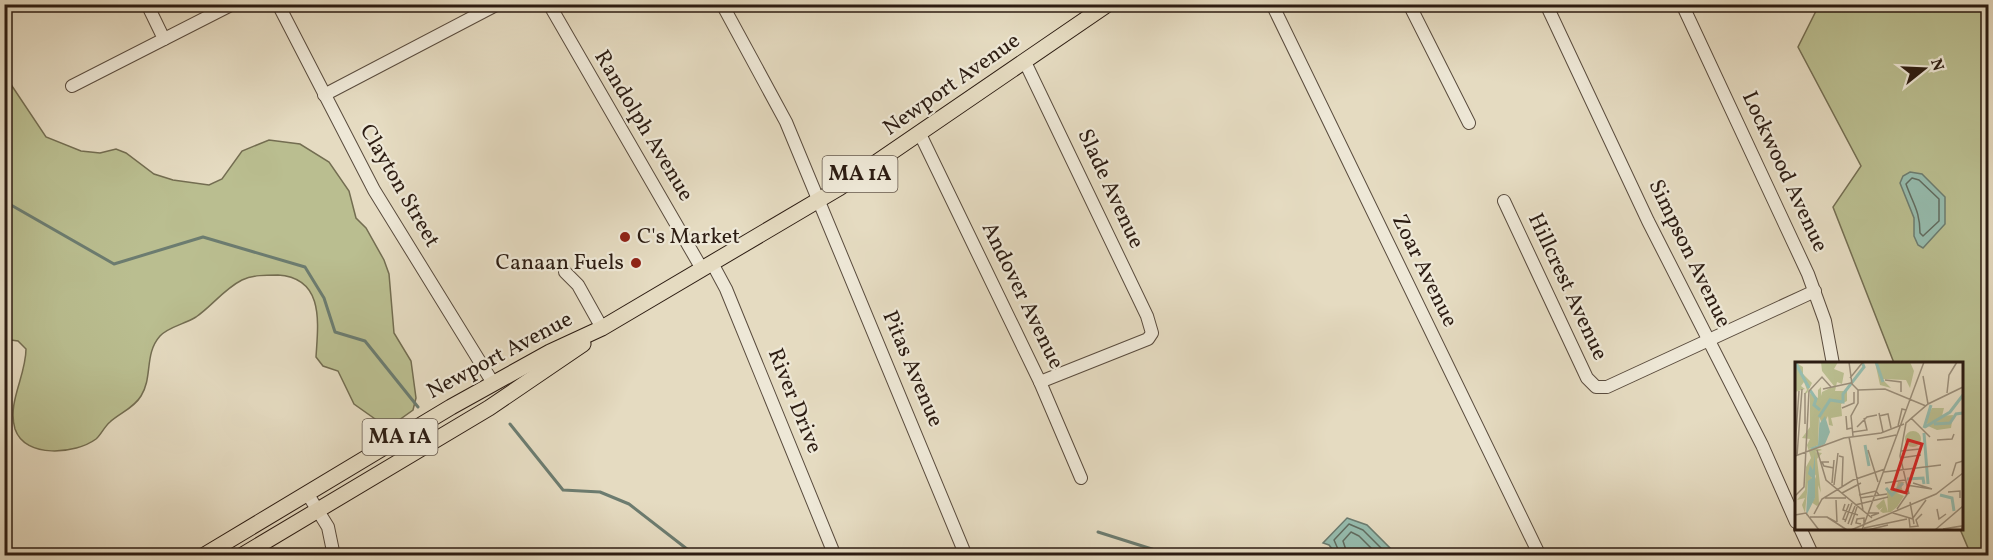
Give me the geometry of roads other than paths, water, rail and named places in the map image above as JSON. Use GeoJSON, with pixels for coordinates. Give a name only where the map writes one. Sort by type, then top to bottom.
{"type":"FeatureCollection","features":[{"type":"Feature","properties":{"kind":"main road","name":"Newport Avenue"},"geometry":{"type":"LineString","coordinates":[[241,555],[523,386],[602,328],[819,200],[920,134],[1108,4]]}},
{"type":"Feature","properties":{"kind":"main road","name":"Newport Avenue"},"geometry":{"type":"LineString","coordinates":[[203,555],[493,383],[550,352],[602,328]]}},
{"type":"Feature","properties":{"kind":"street"},"geometry":{"type":"LineString","coordinates":[[147,4],[164,39]]}},
{"type":"Feature","properties":{"kind":"street"},"geometry":{"type":"LineString","coordinates":[[72,86],[233,4]]}},
{"type":"Feature","properties":{"kind":"street","name":"Clayton Street"},"geometry":{"type":"LineString","coordinates":[[278,4],[374,190],[493,383]]}},
{"type":"Feature","properties":{"kind":"street"},"geometry":{"type":"LineString","coordinates":[[324,95],[498,4]]}},
{"type":"Feature","properties":{"kind":"street","name":"Randolph Avenue"},"geometry":{"type":"LineString","coordinates":[[549,4],[707,266]]}},
{"type":"Feature","properties":{"kind":"street","name":"Pitas Avenue"},"geometry":{"type":"LineString","coordinates":[[722,4],[786,122],[966,555]]}},
{"type":"Feature","properties":{"kind":"street","name":"Zoar Avenue"},"geometry":{"type":"LineString","coordinates":[[1272,4],[1539,555]]}},
{"type":"Feature","properties":{"kind":"street"},"geometry":{"type":"LineString","coordinates":[[1409,4],[1469,123]]}},
{"type":"Feature","properties":{"kind":"street","name":"Simpson Avenue"},"geometry":{"type":"LineString","coordinates":[[1546,4],[1648,221],[1795,518]]}},
{"type":"Feature","properties":{"kind":"street","name":"Lockwood Avenue"},"geometry":{"type":"LineString","coordinates":[[1682,4],[1815,291],[1826,321],[1833,362]]}},
{"type":"Feature","properties":{"kind":"street","name":"Slade Avenue"},"geometry":{"type":"LineString","coordinates":[[1025,62],[1147,316],[1151,336],[1040,382]]}},
{"type":"Feature","properties":{"kind":"street","name":"Andover Avenue"},"geometry":{"type":"LineString","coordinates":[[920,134],[1040,382],[1081,478]]}},
{"type":"Feature","properties":{"kind":"street","name":"Hillcrest Avenue"},"geometry":{"type":"LineString","coordinates":[[1504,201],[1587,378],[1596,387],[1607,387],[1708,340]]}},
{"type":"Feature","properties":{"kind":"street","name":"River Drive"},"geometry":{"type":"LineString","coordinates":[[707,266],[726,289],[835,555]]}},
{"type":"Feature","properties":{"kind":"street"},"geometry":{"type":"LineString","coordinates":[[565,272],[578,285],[602,328]]}},
{"type":"Feature","properties":{"kind":"street"},"geometry":{"type":"LineString","coordinates":[[1708,340],[1815,291]]}},
{"type":"Feature","properties":{"kind":"street"},"geometry":{"type":"LineString","coordinates":[[307,493],[332,538],[334,555]]}},
{"type":"Feature","properties":{"kind":"street"},"geometry":{"type":"LineString","coordinates":[[1801,530],[1813,555]]}},
{"type":"Feature","properties":{"kind":"water"},"geometry":{"type":"Polygon","coordinates":[[[1910,172],[1922,174],[1945,197],[1945,224],[1923,248],[1918,245],[1914,236],[1914,218],[1900,183],[1903,176],[1910,172]]]}},
{"type":"Feature","properties":{"kind":"water"},"geometry":{"type":"Polygon","coordinates":[[[1347,518],[1367,525],[1393,551],[1394,555],[1337,555],[1329,545],[1323,543],[1347,518]]]}},
{"type":"Feature","properties":{"kind":"waterway"},"geometry":{"type":"LineString","coordinates":[[4,201],[114,264],[203,237],[305,267],[324,298],[335,332],[365,341],[418,407]]}},
{"type":"Feature","properties":{"kind":"waterway"},"geometry":{"type":"LineString","coordinates":[[510,424],[563,490],[600,492],[629,504],[696,556]]}},
{"type":"Feature","properties":{"kind":"waterway"},"geometry":{"type":"LineString","coordinates":[[1098,532],[1174,556]]}},
{"type":"Feature","properties":{"kind":"place","name":"C's Market"},"geometry":{"type":"Point","coordinates":[625,237]}},
{"type":"Feature","properties":{"kind":"place","name":"Canaan Fuels"},"geometry":{"type":"Point","coordinates":[636,263]}}]}
